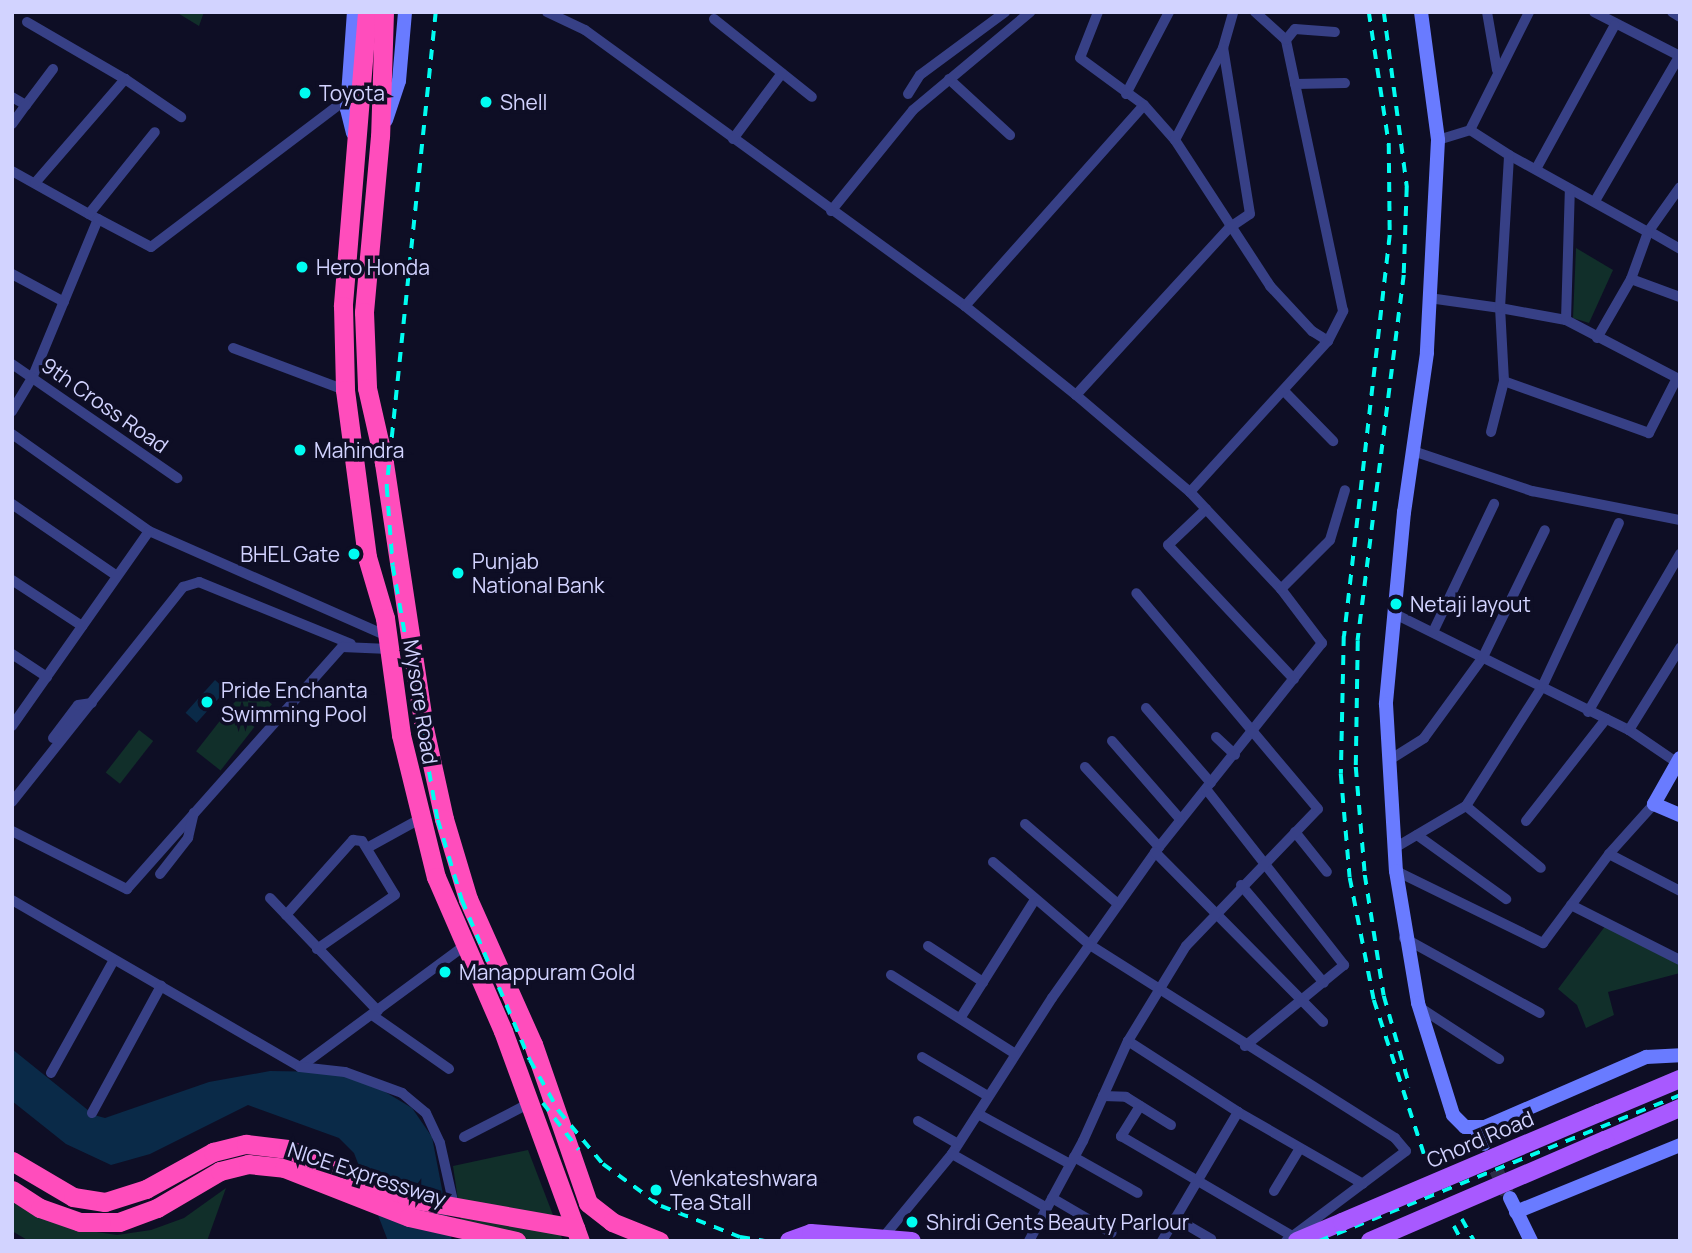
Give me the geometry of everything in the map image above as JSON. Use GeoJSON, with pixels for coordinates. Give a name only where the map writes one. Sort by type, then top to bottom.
{"type":"FeatureCollection","features":[{"type":"Feature","properties":{"kind":"highway"},"geometry":{"type":"LineString","coordinates":[[354,102],[367,12]]}},
{"type":"Feature","properties":{"kind":"highway","name":"Mysore Road"},"geometry":{"type":"LineString","coordinates":[[384,12],[380,136],[365,312],[367,388],[384,463],[424,728],[468,899],[545,1075],[588,1203],[612,1222],[659,1241]]}},
{"type":"Feature","properties":{"kind":"highway","name":"Mysore Road"},"geometry":{"type":"LineString","coordinates":[[354,102],[356,145],[343,306],[345,390],[367,557],[388,644],[401,735],[420,819],[463,947],[503,1031],[577,1234]]}},
{"type":"Feature","properties":{"kind":"highway","name":"NICE Expressway"},"geometry":{"type":"LineString","coordinates":[[12,1161],[73,1198],[105,1202],[146,1189],[213,1152],[246,1144],[288,1149],[361,1191]]}},
{"type":"Feature","properties":{"kind":"highway","name":"NICE Expressway"},"geometry":{"type":"LineString","coordinates":[[12,1190],[40,1208],[80,1222],[119,1222],[157,1208],[220,1171],[248,1164],[284,1168],[450,1214],[577,1234]]}},
{"type":"Feature","properties":{"kind":"highway","name":"NICE Expressway"},"geometry":{"type":"LineString","coordinates":[[450,1214],[516,1241]]}},
{"type":"Feature","properties":{"kind":"main road","name":"Chord Road"},"geometry":{"type":"LineString","coordinates":[[1292,1239],[1342,1222],[1680,1079]]}},
{"type":"Feature","properties":{"kind":"main road"},"geometry":{"type":"LineString","coordinates":[[1370,1241],[1680,1108]]}},
{"type":"Feature","properties":{"kind":"main road"},"geometry":{"type":"LineString","coordinates":[[789,1241],[811,1233],[912,1241]]}},
{"type":"Feature","properties":{"kind":"street","name":"Mysore Road"},"geometry":{"type":"LineString","coordinates":[[354,12],[354,102]]}},
{"type":"Feature","properties":{"kind":"street","name":"Mysore Road"},"geometry":{"type":"LineString","coordinates":[[380,136],[398,81],[405,12]]}},
{"type":"Feature","properties":{"kind":"street"},"geometry":{"type":"LineString","coordinates":[[547,12],[585,30],[965,306],[1076,394],[1190,492],[1281,589],[1322,643],[1254,732],[1157,849],[1014,1053],[955,1149],[880,1239]]}},
{"type":"Feature","properties":{"kind":"street"},"geometry":{"type":"LineString","coordinates":[[908,94],[920,75],[1005,12]]}},
{"type":"Feature","properties":{"kind":"street"},"geometry":{"type":"LineString","coordinates":[[831,211],[913,110],[1030,12]]}},
{"type":"Feature","properties":{"kind":"street"},"geometry":{"type":"LineString","coordinates":[[1098,12],[1080,58],[1143,105],[1175,140],[1229,228],[1270,286],[1312,331],[1328,341]]}},
{"type":"Feature","properties":{"kind":"street"},"geometry":{"type":"LineString","coordinates":[[1126,94],[1169,12]]}},
{"type":"Feature","properties":{"kind":"street"},"geometry":{"type":"LineString","coordinates":[[1175,140],[1223,48],[1233,12]]}},
{"type":"Feature","properties":{"kind":"street"},"geometry":{"type":"LineString","coordinates":[[1190,492],[1285,392],[1328,341],[1343,311],[1286,40],[1255,12]]}},
{"type":"Feature","properties":{"kind":"street"},"geometry":{"type":"LineString","coordinates":[[1421,12],[1438,140],[1427,353],[1413,451],[1386,705],[1398,846],[1396,871],[1404,938],[1453,1115],[1465,1127],[1485,1127],[1646,1057],[1680,1055]]}},
{"type":"Feature","properties":{"kind":"street"},"geometry":{"type":"LineString","coordinates":[[1487,12],[1497,69]]}},
{"type":"Feature","properties":{"kind":"street"},"geometry":{"type":"LineString","coordinates":[[1438,140],[1470,130],[1497,69],[1530,12]]}},
{"type":"Feature","properties":{"kind":"street"},"geometry":{"type":"LineString","coordinates":[[1594,12],[1680,56],[1595,201]]}},
{"type":"Feature","properties":{"kind":"street"},"geometry":{"type":"LineString","coordinates":[[1672,12],[1680,17]]}},
{"type":"Feature","properties":{"kind":"street"},"geometry":{"type":"LineString","coordinates":[[714,19],[811,97]]}},
{"type":"Feature","properties":{"kind":"street"},"geometry":{"type":"LineString","coordinates":[[27,22],[125,79],[181,117]]}},
{"type":"Feature","properties":{"kind":"street"},"geometry":{"type":"LineString","coordinates":[[1536,169],[1615,25]]}},
{"type":"Feature","properties":{"kind":"street"},"geometry":{"type":"LineString","coordinates":[[1286,40],[1294,29],[1335,32]]}},
{"type":"Feature","properties":{"kind":"street"},"geometry":{"type":"LineString","coordinates":[[1076,394],[1229,228],[1250,214],[1223,48]]}},
{"type":"Feature","properties":{"kind":"street"},"geometry":{"type":"LineString","coordinates":[[12,124],[52,69]]}},
{"type":"Feature","properties":{"kind":"street"},"geometry":{"type":"LineString","coordinates":[[733,139],[782,73]]}},
{"type":"Feature","properties":{"kind":"street"},"geometry":{"type":"LineString","coordinates":[[35,183],[125,79]]}},
{"type":"Feature","properties":{"kind":"street"},"geometry":{"type":"LineString","coordinates":[[949,79],[1010,135]]}},
{"type":"Feature","properties":{"kind":"street"},"geometry":{"type":"LineString","coordinates":[[1295,84],[1345,83]]}},
{"type":"Feature","properties":{"kind":"street"},"geometry":{"type":"LineString","coordinates":[[12,97],[26,105]]}},
{"type":"Feature","properties":{"kind":"street"},"geometry":{"type":"LineString","coordinates":[[12,171],[151,247],[354,102]]}},
{"type":"Feature","properties":{"kind":"street"},"geometry":{"type":"LineString","coordinates":[[965,306],[1143,105]]}},
{"type":"Feature","properties":{"kind":"street"},"geometry":{"type":"LineString","coordinates":[[1470,130],[1509,155],[1680,249]]}},
{"type":"Feature","properties":{"kind":"street"},"geometry":{"type":"LineString","coordinates":[[12,411],[32,378],[64,302],[94,217],[155,132]]}},
{"type":"Feature","properties":{"kind":"street"},"geometry":{"type":"LineString","coordinates":[[1491,432],[1504,382],[1500,308],[1509,155]]}},
{"type":"Feature","properties":{"kind":"street"},"geometry":{"type":"LineString","coordinates":[[1597,338],[1630,279],[1648,232],[1680,187]]}},
{"type":"Feature","properties":{"kind":"street"},"geometry":{"type":"LineString","coordinates":[[1566,320],[1570,189]]}},
{"type":"Feature","properties":{"kind":"street"},"geometry":{"type":"LineString","coordinates":[[12,274],[64,302]]}},
{"type":"Feature","properties":{"kind":"street"},"geometry":{"type":"LineString","coordinates":[[1630,279],[1680,297]]}},
{"type":"Feature","properties":{"kind":"street"},"geometry":{"type":"LineString","coordinates":[[1429,298],[1566,320],[1678,378],[1648,433],[1504,382]]}},
{"type":"Feature","properties":{"kind":"street"},"geometry":{"type":"LineString","coordinates":[[233,348],[345,390]]}},
{"type":"Feature","properties":{"kind":"street","name":"9th Cross Road"},"geometry":{"type":"LineString","coordinates":[[12,364],[177,478]]}},
{"type":"Feature","properties":{"kind":"street"},"geometry":{"type":"LineString","coordinates":[[1285,392],[1333,441]]}},
{"type":"Feature","properties":{"kind":"street"},"geometry":{"type":"LineString","coordinates":[[12,435],[149,531],[388,644]]}},
{"type":"Feature","properties":{"kind":"street"},"geometry":{"type":"LineString","coordinates":[[1413,451],[1532,491],[1680,520]]}},
{"type":"Feature","properties":{"kind":"street"},"geometry":{"type":"LineString","coordinates":[[1281,589],[1330,540],[1345,490]]}},
{"type":"Feature","properties":{"kind":"street"},"geometry":{"type":"LineString","coordinates":[[12,504],[117,576]]}},
{"type":"Feature","properties":{"kind":"street"},"geometry":{"type":"LineString","coordinates":[[1433,632],[1494,504]]}},
{"type":"Feature","properties":{"kind":"street"},"geometry":{"type":"LineString","coordinates":[[1206,509],[1168,545],[1294,679]]}},
{"type":"Feature","properties":{"kind":"street"},"geometry":{"type":"LineString","coordinates":[[1398,846],[1466,806],[1543,685],[1619,523]]}},
{"type":"Feature","properties":{"kind":"street"},"geometry":{"type":"LineString","coordinates":[[1391,759],[1424,738],[1483,657],[1545,530]]}},
{"type":"Feature","properties":{"kind":"street"},"geometry":{"type":"LineString","coordinates":[[12,726],[149,531]]}},
{"type":"Feature","properties":{"kind":"street"},"geometry":{"type":"LineString","coordinates":[[1588,712],[1680,554]]}},
{"type":"Feature","properties":{"kind":"street"},"geometry":{"type":"LineString","coordinates":[[12,580],[82,626]]}},
{"type":"Feature","properties":{"kind":"street"},"geometry":{"type":"LineString","coordinates":[[12,802],[183,587],[199,582],[342,643],[388,644]]}},
{"type":"Feature","properties":{"kind":"street"},"geometry":{"type":"LineString","coordinates":[[1029,1241],[1072,1161],[1128,1041],[1157,991],[1213,913],[1318,809],[1136,593]]}},
{"type":"Feature","properties":{"kind":"street"},"geometry":{"type":"LineString","coordinates":[[1395,614],[1543,685],[1588,712],[1629,730],[1678,760],[1654,804],[1609,855],[1543,943],[1396,871]]}},
{"type":"Feature","properties":{"kind":"street"},"geometry":{"type":"LineString","coordinates":[[12,831],[127,889],[194,810],[342,647],[388,644]]}},
{"type":"Feature","properties":{"kind":"street"},"geometry":{"type":"LineString","coordinates":[[1629,730],[1680,648]]}},
{"type":"Feature","properties":{"kind":"street"},"geometry":{"type":"LineString","coordinates":[[12,654],[47,677]]}},
{"type":"Feature","properties":{"kind":"street"},"geometry":{"type":"LineString","coordinates":[[53,738],[78,705],[92,703]]}},
{"type":"Feature","properties":{"kind":"street"},"geometry":{"type":"LineString","coordinates":[[1146,708],[1345,965],[1245,1046]]}},
{"type":"Feature","properties":{"kind":"street"},"geometry":{"type":"LineString","coordinates":[[1526,821],[1606,719]]}},
{"type":"Feature","properties":{"kind":"street"},"geometry":{"type":"LineString","coordinates":[[1216,737],[1235,755]]}},
{"type":"Feature","properties":{"kind":"street"},"geometry":{"type":"LineString","coordinates":[[1112,741],[1180,819]]}},
{"type":"Feature","properties":{"kind":"street"},"geometry":{"type":"LineString","coordinates":[[1085,767],[1213,913],[1323,1022]]}},
{"type":"Feature","properties":{"kind":"street"},"geometry":{"type":"LineString","coordinates":[[1654,804],[1680,815]]}},
{"type":"Feature","properties":{"kind":"street"},"geometry":{"type":"LineString","coordinates":[[1466,806],[1541,868]]}},
{"type":"Feature","properties":{"kind":"street"},"geometry":{"type":"LineString","coordinates":[[160,874],[188,838],[194,810]]}},
{"type":"Feature","properties":{"kind":"street"},"geometry":{"type":"LineString","coordinates":[[367,848],[420,819]]}},
{"type":"Feature","properties":{"kind":"street"},"geometry":{"type":"LineString","coordinates":[[1026,824],[1118,904]]}},
{"type":"Feature","properties":{"kind":"street"},"geometry":{"type":"LineString","coordinates":[[1295,832],[1327,872]]}},
{"type":"Feature","properties":{"kind":"street"},"geometry":{"type":"LineString","coordinates":[[1417,835],[1506,900]]}},
{"type":"Feature","properties":{"kind":"street"},"geometry":{"type":"LineString","coordinates":[[286,915],[353,840],[357,838],[367,848],[395,895],[317,949]]}},
{"type":"Feature","properties":{"kind":"street"},"geometry":{"type":"LineString","coordinates":[[1609,855],[1680,891]]}},
{"type":"Feature","properties":{"kind":"street"},"geometry":{"type":"LineString","coordinates":[[993,862],[1034,901],[1090,945],[1157,991],[1395,1138],[1406,1151],[1292,1239],[1121,1136],[1140,1106]]}},
{"type":"Feature","properties":{"kind":"street"},"geometry":{"type":"LineString","coordinates":[[1241,886],[1324,984]]}},
{"type":"Feature","properties":{"kind":"street"},"geometry":{"type":"LineString","coordinates":[[270,898],[375,1013],[449,1069]]}},
{"type":"Feature","properties":{"kind":"street"},"geometry":{"type":"LineString","coordinates":[[12,900],[300,1067],[345,1072],[402,1093],[426,1113],[440,1143],[450,1214]]}},
{"type":"Feature","properties":{"kind":"street"},"geometry":{"type":"LineString","coordinates":[[961,1017],[1034,901]]}},
{"type":"Feature","properties":{"kind":"street"},"geometry":{"type":"LineString","coordinates":[[1571,905],[1680,960]]}},
{"type":"Feature","properties":{"kind":"street"},"geometry":{"type":"LineString","coordinates":[[1404,938],[1540,1013]]}},
{"type":"Feature","properties":{"kind":"street"},"geometry":{"type":"LineString","coordinates":[[928,946],[983,982]]}},
{"type":"Feature","properties":{"kind":"street"},"geometry":{"type":"LineString","coordinates":[[300,1067],[463,947]]}},
{"type":"Feature","properties":{"kind":"street"},"geometry":{"type":"LineString","coordinates":[[51,1073],[114,960]]}},
{"type":"Feature","properties":{"kind":"street"},"geometry":{"type":"LineString","coordinates":[[891,975],[1014,1053]]}},
{"type":"Feature","properties":{"kind":"street"},"geometry":{"type":"LineString","coordinates":[[92,1113],[161,986]]}},
{"type":"Feature","properties":{"kind":"street"},"geometry":{"type":"LineString","coordinates":[[1422,1009],[1499,1059]]}},
{"type":"Feature","properties":{"kind":"street"},"geometry":{"type":"LineString","coordinates":[[1128,1041],[1238,1112],[1363,1184]]}},
{"type":"Feature","properties":{"kind":"street"},"geometry":{"type":"LineString","coordinates":[[922,1057],[988,1096]]}},
{"type":"Feature","properties":{"kind":"street"},"geometry":{"type":"LineString","coordinates":[[1103,1096],[1126,1097],[1171,1125]]}},
{"type":"Feature","properties":{"kind":"street"},"geometry":{"type":"LineString","coordinates":[[464,1137],[530,1103]]}},
{"type":"Feature","properties":{"kind":"street"},"geometry":{"type":"LineString","coordinates":[[1166,1240],[1196,1180],[1238,1112]]}},
{"type":"Feature","properties":{"kind":"street"},"geometry":{"type":"LineString","coordinates":[[978,1114],[1138,1194]]}},
{"type":"Feature","properties":{"kind":"street"},"geometry":{"type":"LineString","coordinates":[[918,1121],[955,1149],[1049,1203],[1112,1233]]}},
{"type":"Feature","properties":{"kind":"street"},"geometry":{"type":"LineString","coordinates":[[1475,1127],[1484,1144]]}},
{"type":"Feature","properties":{"kind":"street"},"geometry":{"type":"LineString","coordinates":[[1531,1241],[1513,1205],[1680,1145]]}},
{"type":"Feature","properties":{"kind":"street"},"geometry":{"type":"LineString","coordinates":[[1274,1192],[1300,1148]]}},
{"type":"Feature","properties":{"kind":"street"},"geometry":{"type":"LineString","coordinates":[[1175,1218],[1211,1239]]}},
{"type":"Feature","properties":{"kind":"green space"},"geometry":{"type":"Polygon","coordinates":[[[176,12],[204,12],[199,26],[176,12]]]}},
{"type":"Feature","properties":{"kind":"green space"},"geometry":{"type":"Polygon","coordinates":[[[1576,248],[1613,270],[1589,323],[1573,318],[1576,248]]]}},
{"type":"Feature","properties":{"kind":"green space"},"geometry":{"type":"Polygon","coordinates":[[[249,685],[272,704],[255,724],[232,705],[249,685]]]}},
{"type":"Feature","properties":{"kind":"green space"},"geometry":{"type":"Polygon","coordinates":[[[230,708],[254,727],[221,770],[196,751],[230,708]]]}},
{"type":"Feature","properties":{"kind":"green space"},"geometry":{"type":"Polygon","coordinates":[[[139,730],[153,741],[120,784],[106,773],[139,730]]]}},
{"type":"Feature","properties":{"kind":"green space"},"geometry":{"type":"Polygon","coordinates":[[[1606,925],[1680,964],[1680,973],[1608,992],[1614,1015],[1586,1028],[1577,1005],[1558,989],[1606,925]]]}},
{"type":"Feature","properties":{"kind":"green space"},"geometry":{"type":"Polygon","coordinates":[[[528,1150],[563,1241],[464,1241],[453,1166],[528,1150]]]}},
{"type":"Feature","properties":{"kind":"green space"},"geometry":{"type":"Polygon","coordinates":[[[226,1188],[207,1241],[29,1241],[12,1231],[12,1199],[69,1228],[117,1235],[151,1230],[184,1218],[226,1188]]]}},
{"type":"Feature","properties":{"kind":"water","name":"Pride Enchanta Swimming Pool"},"geometry":{"type":"Polygon","coordinates":[[[215,680],[226,690],[197,723],[186,713],[215,680]]]}},
{"type":"Feature","properties":{"kind":"water"},"geometry":{"type":"Polygon","coordinates":[[[12,1049],[94,1115],[105,1118],[209,1082],[270,1071],[331,1072],[372,1084],[412,1108],[432,1137],[452,1241],[388,1241],[354,1153],[339,1138],[248,1105],[150,1154],[111,1165],[66,1144],[12,1101],[12,1049]]]}},
{"type":"Feature","properties":{"kind":"tunnel"},"geometry":{"type":"LineString","coordinates":[[1487,1151],[1507,1193]]}},
{"type":"Feature","properties":{"kind":"railway"},"geometry":{"type":"LineString","coordinates":[[436,12],[387,487],[393,566],[438,820],[462,900],[530,1060],[559,1111],[603,1164],[661,1206],[740,1237],[765,1241]]}},
{"type":"Feature","properties":{"kind":"railway"},"geometry":{"type":"LineString","coordinates":[[1369,12],[1389,144],[1390,235],[1344,636],[1341,774],[1350,878],[1374,1000],[1424,1154]]}},
{"type":"Feature","properties":{"kind":"railway"},"geometry":{"type":"LineString","coordinates":[[1384,12],[1407,187],[1404,275],[1358,641],[1356,767],[1365,875],[1384,996],[1410,1087]]}},
{"type":"Feature","properties":{"kind":"railway"},"geometry":{"type":"LineString","coordinates":[[1319,1241],[1680,1095]]}},
{"type":"Feature","properties":{"kind":"railway"},"geometry":{"type":"LineString","coordinates":[[543,1103],[579,1150]]}},
{"type":"Feature","properties":{"kind":"railway"},"geometry":{"type":"LineString","coordinates":[[1462,1219],[1474,1241]]}},
{"type":"Feature","properties":{"kind":"railway"},"geometry":{"type":"LineString","coordinates":[[1454,1226],[1462,1241]]}},
{"type":"Feature","properties":{"kind":"place","name":"Toyota"},"geometry":{"type":"Point","coordinates":[305,93]}},
{"type":"Feature","properties":{"kind":"place","name":"Shell"},"geometry":{"type":"Point","coordinates":[486,102]}},
{"type":"Feature","properties":{"kind":"place","name":"Hero Honda"},"geometry":{"type":"Point","coordinates":[302,267]}},
{"type":"Feature","properties":{"kind":"place","name":"Mahindra"},"geometry":{"type":"Point","coordinates":[300,450]}},
{"type":"Feature","properties":{"kind":"place","name":"BHEL Gate"},"geometry":{"type":"Point","coordinates":[354,554]}},
{"type":"Feature","properties":{"kind":"place","name":"Punjab National Bank"},"geometry":{"type":"Point","coordinates":[458,573]}},
{"type":"Feature","properties":{"kind":"place","name":"Netaji layout"},"geometry":{"type":"Point","coordinates":[1396,604]}},
{"type":"Feature","properties":{"kind":"place","name":"Pride Enchanta Swimming Pool"},"geometry":{"type":"Point","coordinates":[207,702]}},
{"type":"Feature","properties":{"kind":"place","name":"Manappuram Gold"},"geometry":{"type":"Point","coordinates":[445,972]}},
{"type":"Feature","properties":{"kind":"place","name":"Venkateshwara Tea Stall"},"geometry":{"type":"Point","coordinates":[656,1190]}},
{"type":"Feature","properties":{"kind":"place","name":"Shirdi Gents Beauty Parlour"},"geometry":{"type":"Point","coordinates":[912,1222]}}]}
